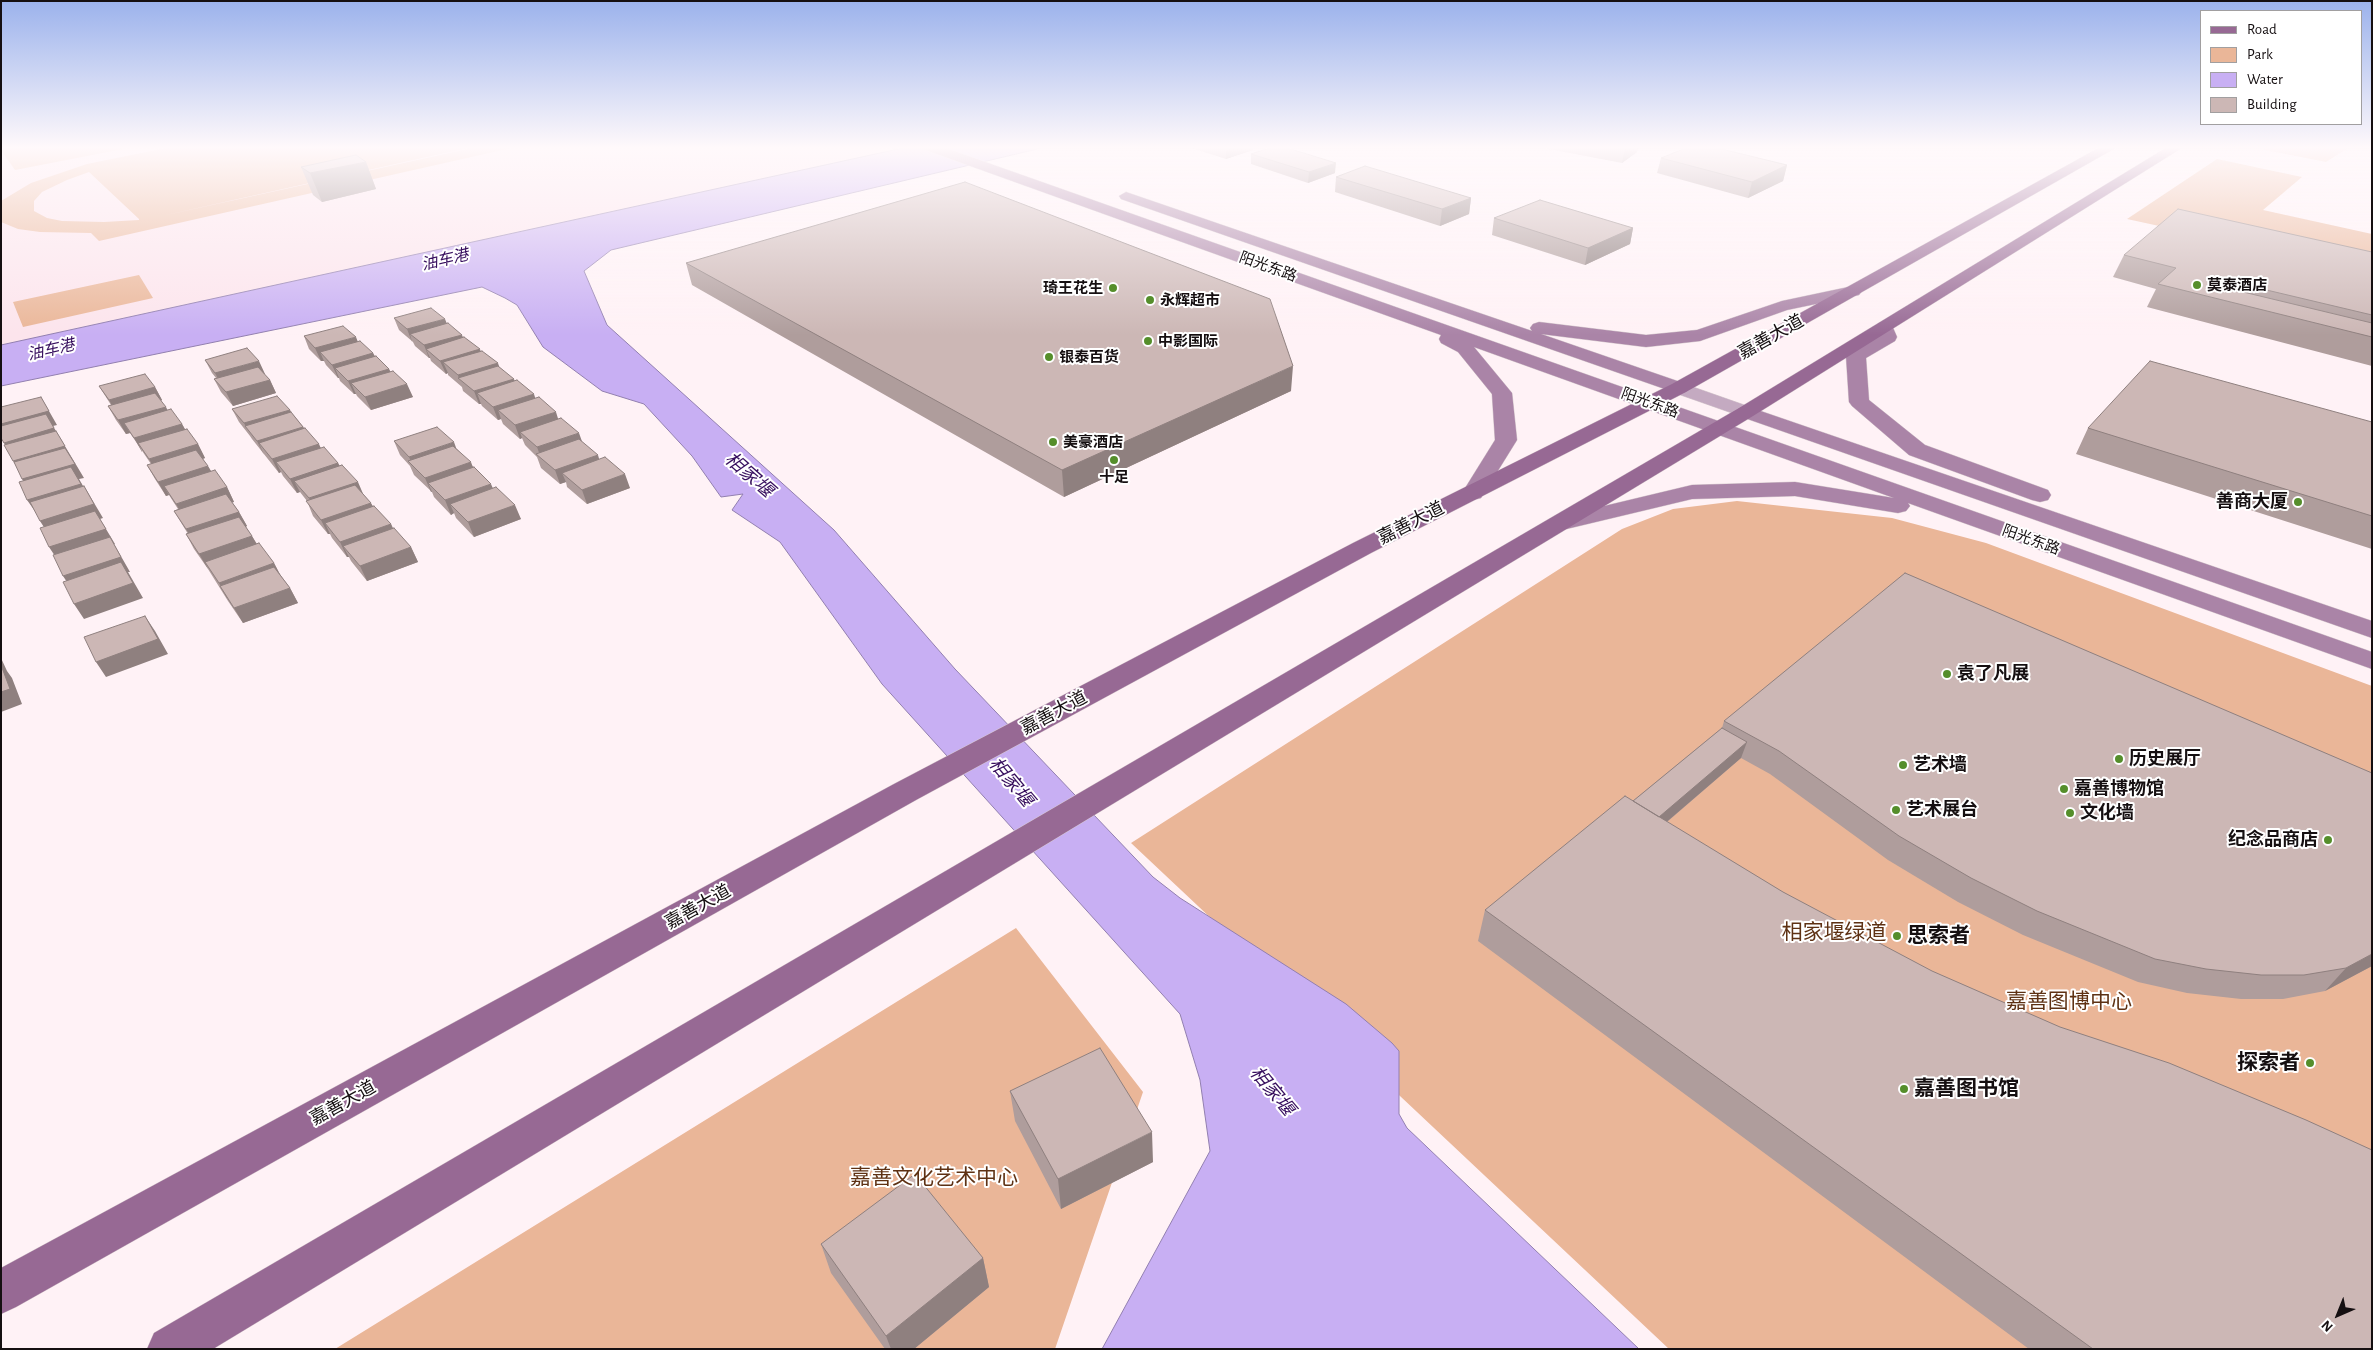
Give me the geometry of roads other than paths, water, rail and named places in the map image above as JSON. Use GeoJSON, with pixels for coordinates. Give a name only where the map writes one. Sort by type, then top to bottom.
{"type":"FeatureCollection","features":[{"type":"Feature","properties":{"kind":"main road","name":"阳光东路"},"geometry":{"type":"LineString","coordinates":[[1104,209],[2372,661]]}},
{"type":"Feature","properties":{"kind":"main road","name":"阳光东路"},"geometry":{"type":"LineString","coordinates":[[1163,209],[1679,388]]}},
{"type":"Feature","properties":{"kind":"main road","name":"嘉善大道"},"geometry":{"type":"LineString","coordinates":[[1,1292],[905,792],[1362,548],[1651,403],[1999,209]]}},
{"type":"Feature","properties":{"kind":"main road"},"geometry":{"type":"LineString","coordinates":[[170,1349],[976,869],[1117,788],[1746,412],[2076,209]]}},
{"type":"Feature","properties":{"kind":"main road"},"geometry":{"type":"LineString","coordinates":[[1427,301],[1529,326],[1646,341],[1700,335],[1782,306],[1852,291]]}},
{"type":"Feature","properties":{"kind":"main road"},"geometry":{"type":"LineString","coordinates":[[1398,313],[1465,348],[1502,393],[1506,440],[1473,493]]}},
{"type":"Feature","properties":{"kind":"main road"},"geometry":{"type":"LineString","coordinates":[[1885,327],[1888,337],[1856,356],[1859,402],[1917,450],[2056,500],[2154,554]]}},
{"type":"Feature","properties":{"kind":"main road","name":"阳光东路"},"geometry":{"type":"LineString","coordinates":[[1746,412],[2372,630]]}},
{"type":"Feature","properties":{"kind":"main road"},"geometry":{"type":"LineString","coordinates":[[1558,524],[1692,492],[1795,489],[1904,507],[2010,532]]}},
{"type":"Feature","properties":{"kind":"street","name":"阳光东路"},"geometry":{"type":"LineString","coordinates":[[1679,388],[1746,412]]}},
{"type":"Feature","properties":{"kind":"water"},"geometry":{"type":"Polygon","coordinates":[[[624,209],[784,209],[611,250],[584,271],[607,325],[834,530],[955,669],[1153,877],[1180,898],[1346,1004],[1392,1043],[1399,1051],[1399,1114],[1407,1128],[1639,1349],[1102,1349],[1210,1151],[1200,1080],[1180,1014],[882,684],[780,542],[732,510],[743,494],[721,497],[692,456],[644,404],[602,391],[543,347],[517,305],[482,287],[1,386],[1,345],[624,209]]]}},
{"type":"Feature","properties":{"kind":"place","name":"莫泰酒店"},"geometry":{"type":"Point","coordinates":[2197,285]}},
{"type":"Feature","properties":{"kind":"place","name":"琦王花生"},"geometry":{"type":"Point","coordinates":[1113,288]}},
{"type":"Feature","properties":{"kind":"place","name":"永辉超市"},"geometry":{"type":"Point","coordinates":[1150,300]}},
{"type":"Feature","properties":{"kind":"place","name":"中影国际"},"geometry":{"type":"Point","coordinates":[1148,341]}},
{"type":"Feature","properties":{"kind":"place","name":"银泰百货"},"geometry":{"type":"Point","coordinates":[1049,357]}},
{"type":"Feature","properties":{"kind":"place","name":"美豪酒店"},"geometry":{"type":"Point","coordinates":[1053,442]}},
{"type":"Feature","properties":{"kind":"place","name":"十足"},"geometry":{"type":"Point","coordinates":[1114,460]}},
{"type":"Feature","properties":{"kind":"place","name":"善商大厦"},"geometry":{"type":"Point","coordinates":[2298,502]}},
{"type":"Feature","properties":{"kind":"place","name":"袁了凡展"},"geometry":{"type":"Point","coordinates":[1947,674]}},
{"type":"Feature","properties":{"kind":"place","name":"历史展厅"},"geometry":{"type":"Point","coordinates":[2119,759]}},
{"type":"Feature","properties":{"kind":"place","name":"艺术墙"},"geometry":{"type":"Point","coordinates":[1903,765]}},
{"type":"Feature","properties":{"kind":"place","name":"嘉善博物馆"},"geometry":{"type":"Point","coordinates":[2064,789]}},
{"type":"Feature","properties":{"kind":"place","name":"艺术展台"},"geometry":{"type":"Point","coordinates":[1896,810]}},
{"type":"Feature","properties":{"kind":"place","name":"文化墙"},"geometry":{"type":"Point","coordinates":[2070,813]}},
{"type":"Feature","properties":{"kind":"place","name":"纪念品商店"},"geometry":{"type":"Point","coordinates":[2328,840]}},
{"type":"Feature","properties":{"kind":"place","name":"思索者"},"geometry":{"type":"Point","coordinates":[1897,936]}},
{"type":"Feature","properties":{"kind":"place","name":"探索者"},"geometry":{"type":"Point","coordinates":[2310,1063]}},
{"type":"Feature","properties":{"kind":"place","name":"嘉善图书馆"},"geometry":{"type":"Point","coordinates":[1904,1089]}},
{"type":"Feature","properties":{"kind":"water label","name":"油车港"},"geometry":{"type":"Point","coordinates":[445,260]}},
{"type":"Feature","properties":{"kind":"water label","name":"油车港"},"geometry":{"type":"Point","coordinates":[51,350]}},
{"type":"Feature","properties":{"kind":"water label","name":"相家堰"},"geometry":{"type":"Point","coordinates":[749,475]}},
{"type":"Feature","properties":{"kind":"water label","name":"相家堰"},"geometry":{"type":"Point","coordinates":[1011,782]}},
{"type":"Feature","properties":{"kind":"water label","name":"相家堰"},"geometry":{"type":"Point","coordinates":[1272,1091]}},
{"type":"Feature","properties":{"kind":"park label","name":"相家堰绿道"},"geometry":{"type":"Point","coordinates":[1834,933]}},
{"type":"Feature","properties":{"kind":"park label","name":"嘉善图博中心"},"geometry":{"type":"Point","coordinates":[2069,1002]}},
{"type":"Feature","properties":{"kind":"park label","name":"嘉善文化艺术中心"},"geometry":{"type":"Point","coordinates":[934,1178]}}]}
